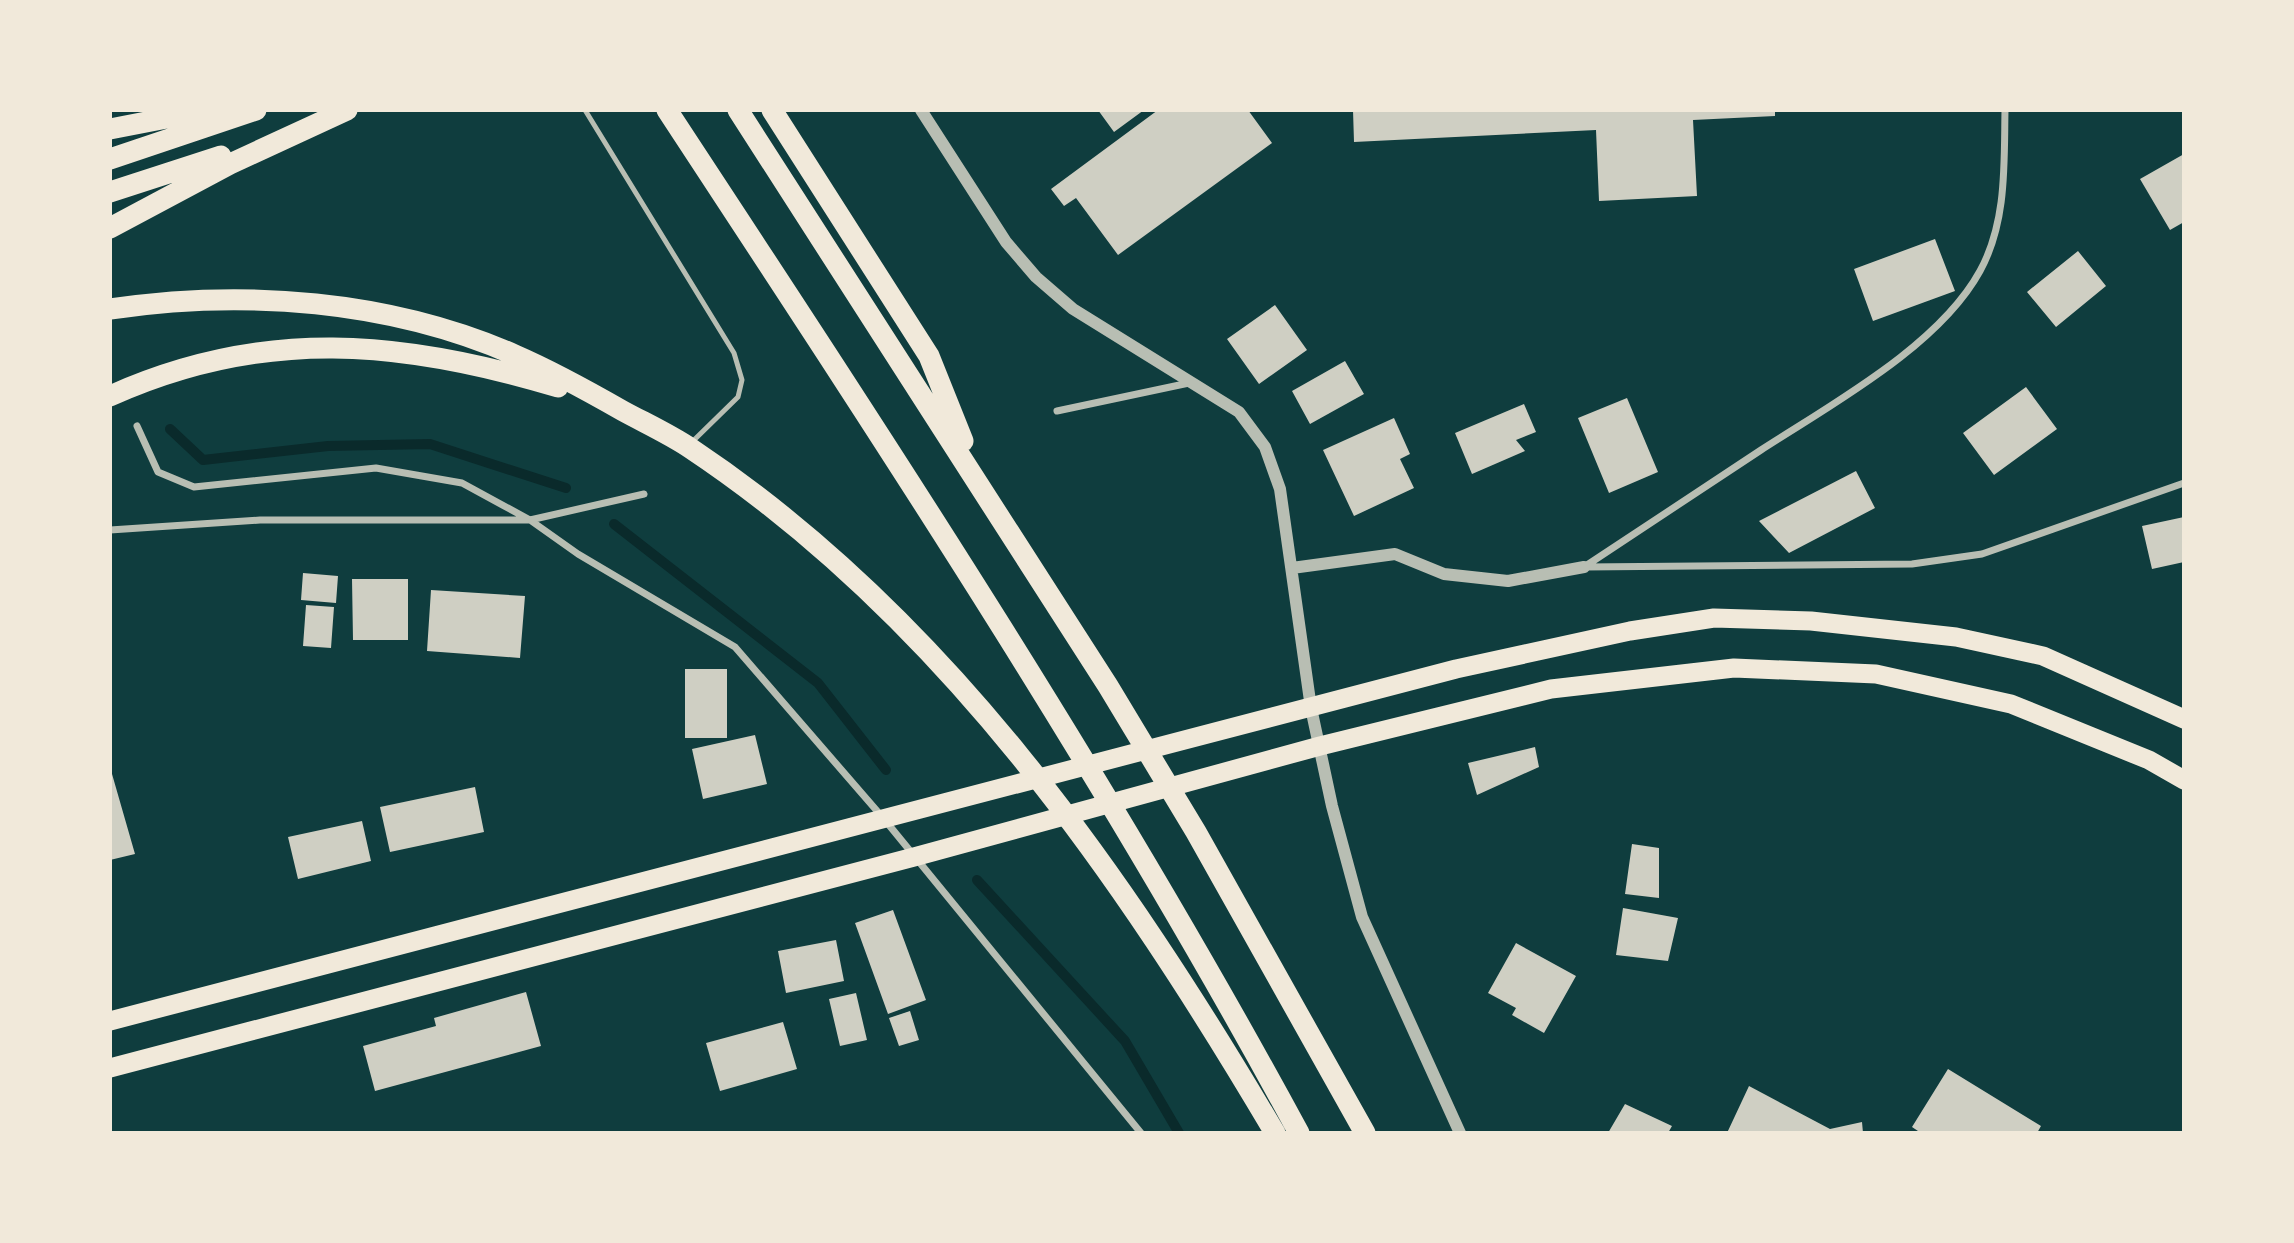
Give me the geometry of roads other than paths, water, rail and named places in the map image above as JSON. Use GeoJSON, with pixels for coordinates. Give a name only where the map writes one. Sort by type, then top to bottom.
{"type":"FeatureCollection","features":[{"type":"Feature","properties":{"kind":"highway"},"geometry":{"type":"LineString","coordinates":[[110,129],[208,110]]}},
{"type":"Feature","properties":{"kind":"highway"},"geometry":{"type":"LineString","coordinates":[[110,159],[256,110]]}},
{"type":"Feature","properties":{"kind":"highway"},"geometry":{"type":"LineString","coordinates":[[110,192],[186,169],[341,110]]}},
{"type":"Feature","properties":{"kind":"highway"},"geometry":{"type":"LineString","coordinates":[[110,228],[230,164],[347,110]]}},
{"type":"Feature","properties":{"kind":"highway"},"geometry":{"type":"LineString","coordinates":[[667,110],[1051,705],[1138,846],[1299,1133]]}},
{"type":"Feature","properties":{"kind":"highway"},"geometry":{"type":"LineString","coordinates":[[738,110],[1108,686],[1196,832],[1365,1133]]}},
{"type":"Feature","properties":{"kind":"highway"},"geometry":{"type":"LineString","coordinates":[[772,110],[929,356],[980,484]]}},
{"type":"Feature","properties":{"kind":"highway"},"geometry":{"type":"LineString","coordinates":[[110,309],[196,300],[257,301],[320,305],[389,315],[447,330],[513,354],[622,411],[687,446],[765,501],[911,632],[985,713],[1096,855],[1178,971],[1275,1133]]}},
{"type":"Feature","properties":{"kind":"highway"},"geometry":{"type":"LineString","coordinates":[[110,397],[215,360],[267,350],[323,346],[382,349],[461,361],[566,389],[622,411]]}},
{"type":"Feature","properties":{"kind":"highway"},"geometry":{"type":"LineString","coordinates":[[110,1021],[1528,651],[1714,618],[1811,621],[1956,637],[2043,656],[2184,719]]}},
{"type":"Feature","properties":{"kind":"highway"},"geometry":{"type":"LineString","coordinates":[[110,1068],[914,857],[1320,746],[1551,689],[1734,668],[1876,674],[2011,704],[2149,760],[2184,780]]}},
{"type":"Feature","properties":{"kind":"street"},"geometry":{"type":"LineString","coordinates":[[921,110],[1006,242],[1036,277],[1073,309],[1239,412],[1265,447],[1280,489],[1311,708],[1332,806],[1362,917],[1460,1133]]}},
{"type":"Feature","properties":{"kind":"street"},"geometry":{"type":"LineString","coordinates":[[1584,567],[1871,379],[1957,305],[1981,270],[1998,227],[2004,181],[2005,110]]}},
{"type":"Feature","properties":{"kind":"street"},"geometry":{"type":"LineString","coordinates":[[1056,411],[1193,382]]}},
{"type":"Feature","properties":{"kind":"street"},"geometry":{"type":"LineString","coordinates":[[137,426],[158,472],[194,487],[376,468],[461,483],[530,520],[578,554],[735,647],[884,820],[1141,1133]]}},
{"type":"Feature","properties":{"kind":"street"},"geometry":{"type":"LineString","coordinates":[[1292,568],[1395,554],[1444,574],[1508,581],[1584,567],[1912,564],[1982,554],[2184,483]]}},
{"type":"Feature","properties":{"kind":"street"},"geometry":{"type":"LineString","coordinates":[[110,530],[260,520],[530,520],[644,494]]}},
{"type":"Feature","properties":{"kind":"lane"},"geometry":{"type":"LineString","coordinates":[[585,110],[734,353],[742,380],[738,397],[687,446]]}},
{"type":"Feature","properties":{"kind":"waterway"},"geometry":{"type":"LineString","coordinates":[[170,429],[203,460],[328,446],[430,444],[566,488]]}},
{"type":"Feature","properties":{"kind":"waterway"},"geometry":{"type":"LineString","coordinates":[[614,524],[818,683],[886,770]]}},
{"type":"Feature","properties":{"kind":"waterway"},"geometry":{"type":"LineString","coordinates":[[977,880],[1125,1041],[1179,1133]]}}]}
